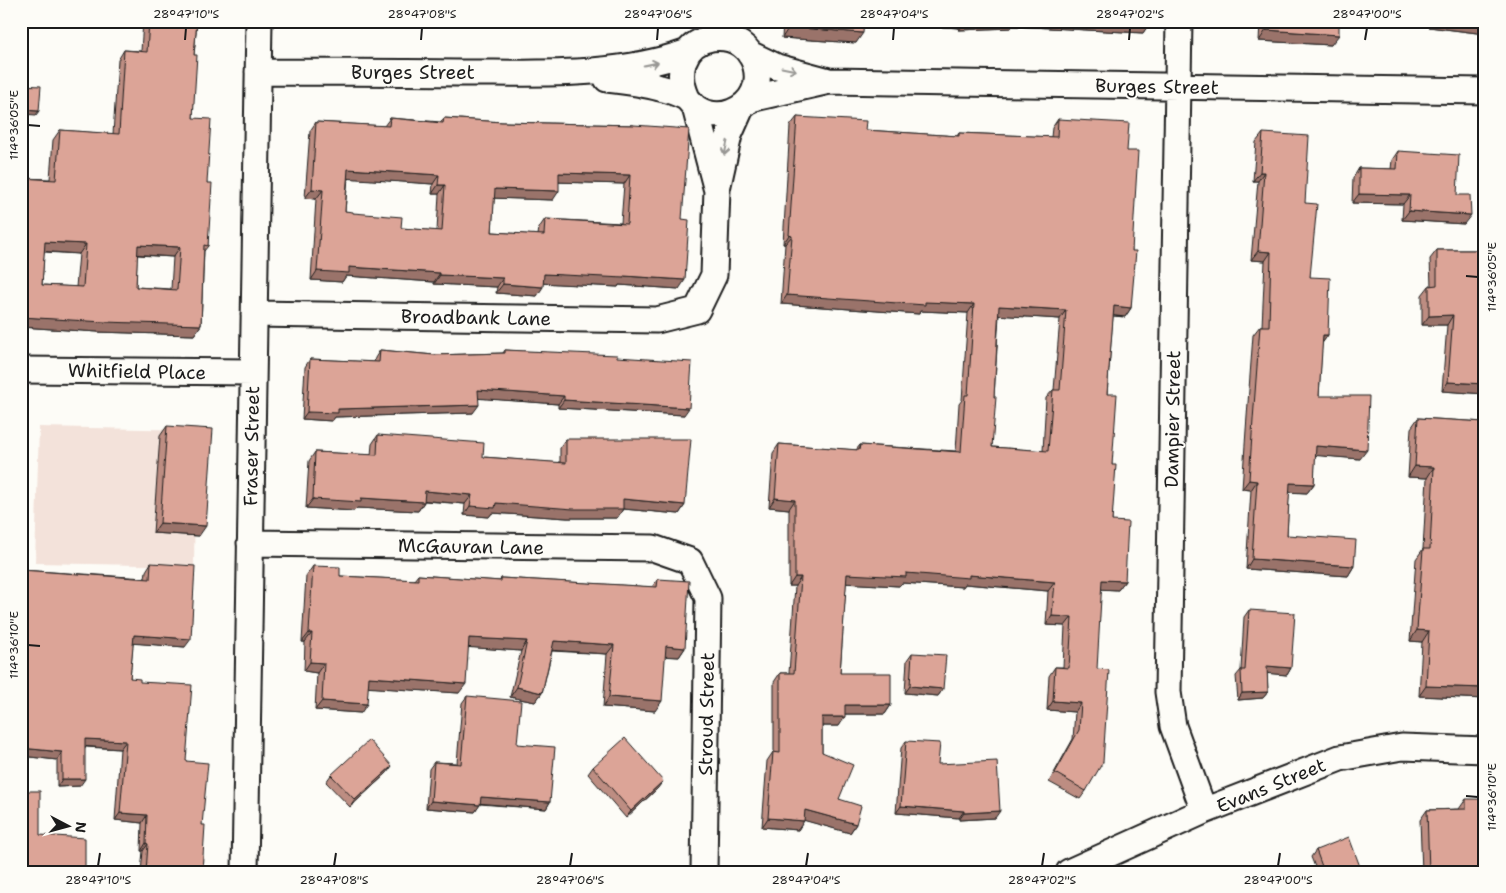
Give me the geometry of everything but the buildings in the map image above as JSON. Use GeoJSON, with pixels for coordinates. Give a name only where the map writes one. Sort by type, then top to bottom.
{"type":"FeatureCollection","features":[{"type":"Feature","properties":{"kind":"street","name":"Fraser Street"},"geometry":{"type":"LineString","coordinates":[[245,872],[259,21]]}},
{"type":"Feature","properties":{"kind":"street"},"geometry":{"type":"LineString","coordinates":[[706,21],[683,63],[680,74],[682,86],[691,102],[717,189]]}},
{"type":"Feature","properties":{"kind":"street"},"geometry":{"type":"LineString","coordinates":[[717,189],[729,135],[756,89],[758,77],[756,64],[732,21]]}},
{"type":"Feature","properties":{"kind":"street","name":"Dampier Street"},"geometry":{"type":"LineString","coordinates":[[1179,21],[1168,692],[1173,726],[1204,811]]}},
{"type":"Feature","properties":{"kind":"street"},"geometry":{"type":"LineString","coordinates":[[692,48],[707,39],[719,37],[731,39],[746,49]]}},
{"type":"Feature","properties":{"kind":"street","name":"Burges Street"},"geometry":{"type":"LineString","coordinates":[[258,72],[567,73],[662,62],[692,48]]}},
{"type":"Feature","properties":{"kind":"street","name":"Burges Street"},"geometry":{"type":"LineString","coordinates":[[746,49],[777,67],[829,81],[1485,91]]}},
{"type":"Feature","properties":{"kind":"street","name":"Burges Street"},"geometry":{"type":"LineString","coordinates":[[567,73],[636,82],[661,88],[691,102]]}},
{"type":"Feature","properties":{"kind":"street","name":"Burges Street"},"geometry":{"type":"LineString","coordinates":[[746,104],[829,81]]}},
{"type":"Feature","properties":{"kind":"street"},"geometry":{"type":"LineString","coordinates":[[691,102],[706,113],[718,116],[730,113],[746,104]]}},
{"type":"Feature","properties":{"kind":"street","name":"Broadbank Lane"},"geometry":{"type":"LineString","coordinates":[[254,314],[657,320],[697,310],[714,275],[717,189]]}},
{"type":"Feature","properties":{"kind":"street","name":"Whitfield Place"},"geometry":{"type":"LineString","coordinates":[[21,370],[253,372]]}},
{"type":"Feature","properties":{"kind":"street","name":"McGauran Lane"},"geometry":{"type":"LineString","coordinates":[[250,544],[653,548],[690,561]]}},
{"type":"Feature","properties":{"kind":"street","name":"Stroud Street"},"geometry":{"type":"LineString","coordinates":[[690,561],[708,598],[704,872]]}},
{"type":"Feature","properties":{"kind":"street","name":"Evans Street"},"geometry":{"type":"LineString","coordinates":[[1069,872],[1204,811],[1340,758],[1402,747],[1485,750]]}},
{"type":"Feature","properties":{"kind":"shaded area"},"geometry":{"type":"Polygon","coordinates":[[[39,427],[196,430],[194,566],[35,563],[39,427]]]}}]}
